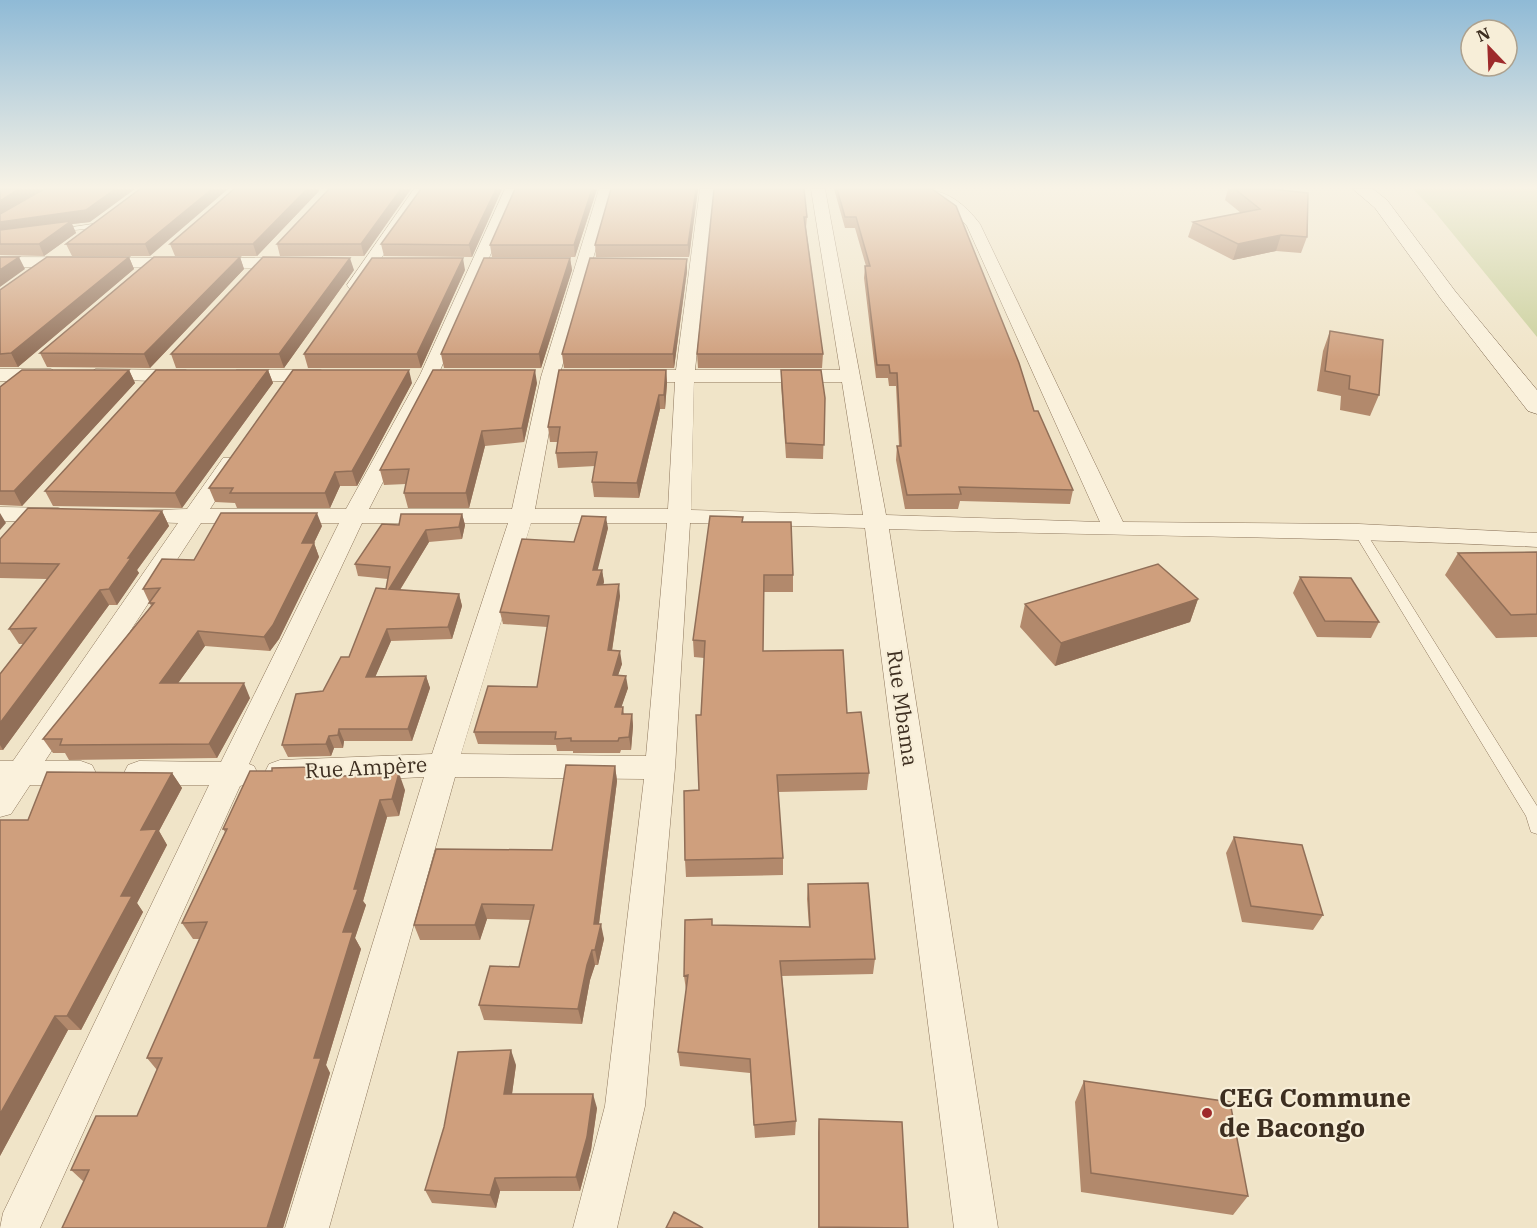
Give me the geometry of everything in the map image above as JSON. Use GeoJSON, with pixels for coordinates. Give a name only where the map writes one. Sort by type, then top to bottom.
{"type":"FeatureCollection","features":[{"type":"Feature","properties":{"kind":"main road"},"geometry":{"type":"LineString","coordinates":[[1412,246],[1537,406]]}},
{"type":"Feature","properties":{"kind":"main road"},"geometry":{"type":"LineString","coordinates":[[1433,246],[1484,307]]}},
{"type":"Feature","properties":{"kind":"street"},"geometry":{"type":"LineString","coordinates":[[26,280],[71,246]]}},
{"type":"Feature","properties":{"kind":"street"},"geometry":{"type":"LineString","coordinates":[[344,301],[382,246]]}},
{"type":"Feature","properties":{"kind":"street"},"geometry":{"type":"LineString","coordinates":[[18,1228],[230,774],[354,516],[429,375],[488,246]]}},
{"type":"Feature","properties":{"kind":"street"},"geometry":{"type":"LineString","coordinates":[[307,1228],[443,765],[522,516],[550,377],[589,246]]}},
{"type":"Feature","properties":{"kind":"street"},"geometry":{"type":"LineString","coordinates":[[596,1228],[625,1106],[660,768],[679,516],[691,264],[695,246]]}},
{"type":"Feature","properties":{"kind":"street","name":"Rue Mbama"},"geometry":{"type":"LineString","coordinates":[[828,246],[876,522],[976,1228]]}},
{"type":"Feature","properties":{"kind":"street"},"geometry":{"type":"LineString","coordinates":[[983,246],[1115,529]]}},
{"type":"Feature","properties":{"kind":"street"},"geometry":{"type":"LineString","coordinates":[[135,277],[170,248]]}},
{"type":"Feature","properties":{"kind":"street"},"geometry":{"type":"LineString","coordinates":[[249,279],[278,248]]}},
{"type":"Feature","properties":{"kind":"street"},"geometry":{"type":"LineString","coordinates":[[0,262],[311,263]]}},
{"type":"Feature","properties":{"kind":"street"},"geometry":{"type":"LineString","coordinates":[[347,263],[394,264]]}},
{"type":"Feature","properties":{"kind":"street"},"geometry":{"type":"LineString","coordinates":[[278,395],[304,357]]}},
{"type":"Feature","properties":{"kind":"street"},"geometry":{"type":"LineString","coordinates":[[140,393],[171,359]]}},
{"type":"Feature","properties":{"kind":"street"},"geometry":{"type":"LineString","coordinates":[[0,395],[40,360]]}},
{"type":"Feature","properties":{"kind":"street"},"geometry":{"type":"LineString","coordinates":[[0,375],[201,376]]}},
{"type":"Feature","properties":{"kind":"street"},"geometry":{"type":"LineString","coordinates":[[223,376],[337,376]]}},
{"type":"Feature","properties":{"kind":"street"},"geometry":{"type":"LineString","coordinates":[[606,376],[852,376]]}},
{"type":"Feature","properties":{"kind":"street"},"geometry":{"type":"LineString","coordinates":[[0,805],[12,773],[244,442]]}},
{"type":"Feature","properties":{"kind":"street"},"geometry":{"type":"LineString","coordinates":[[15,520],[45,497]]}},
{"type":"Feature","properties":{"kind":"street"},"geometry":{"type":"LineString","coordinates":[[15,520],[75,515]]}},
{"type":"Feature","properties":{"kind":"street"},"geometry":{"type":"LineString","coordinates":[[110,516],[679,516],[1115,529],[1359,531],[1537,540]]}},
{"type":"Feature","properties":{"kind":"street","name":"Rue Ampère"},"geometry":{"type":"LineString","coordinates":[[12,773],[230,774],[443,765],[660,768]]}},
{"type":"Feature","properties":{"kind":"lane"},"geometry":{"type":"LineString","coordinates":[[1359,531],[1534,815],[1537,827]]}},
{"type":"Feature","properties":{"kind":"green space"},"geometry":{"type":"Polygon","coordinates":[[[1463,246],[1537,246],[1537,337],[1463,246]]]}},
{"type":"Feature","properties":{"kind":"building"},"geometry":{"type":"Polygon","coordinates":[[[708,246],[808,246],[823,354],[697,354],[708,246]]]}},
{"type":"Feature","properties":{"kind":"building"},"geometry":{"type":"Polygon","coordinates":[[[864,246],[972,246],[1019,363],[1034,411],[1038,411],[1073,490],[959,487],[961,494],[907,495],[897,446],[901,446],[897,373],[890,373],[889,365],[877,365],[865,266],[870,266],[864,246]]]}},
{"type":"Feature","properties":{"kind":"building"},"geometry":{"type":"Polygon","coordinates":[[[0,257],[19,257],[0,270],[0,257]]]}},
{"type":"Feature","properties":{"kind":"building"},"geometry":{"type":"Polygon","coordinates":[[[47,257],[129,257],[11,353],[0,354],[0,290],[47,257]]]}},
{"type":"Feature","properties":{"kind":"building"},"geometry":{"type":"Polygon","coordinates":[[[154,257],[240,257],[144,354],[40,353],[154,257]]]}},
{"type":"Feature","properties":{"kind":"building"},"geometry":{"type":"Polygon","coordinates":[[[263,257],[350,258],[279,354],[171,354],[263,257]]]}},
{"type":"Feature","properties":{"kind":"building"},"geometry":{"type":"Polygon","coordinates":[[[372,258],[463,258],[417,354],[304,354],[372,258]]]}},
{"type":"Feature","properties":{"kind":"building"},"geometry":{"type":"Polygon","coordinates":[[[484,258],[570,258],[539,354],[441,354],[484,258]]]}},
{"type":"Feature","properties":{"kind":"building"},"geometry":{"type":"Polygon","coordinates":[[[590,258],[687,259],[673,354],[562,354],[590,258]]]}},
{"type":"Feature","properties":{"kind":"building"},"geometry":{"type":"Polygon","coordinates":[[[1330,331],[1383,340],[1379,395],[1349,389],[1350,376],[1325,371],[1330,331]]]}},
{"type":"Feature","properties":{"kind":"building"},"geometry":{"type":"Polygon","coordinates":[[[22,370],[129,370],[14,491],[0,491],[0,387],[22,370]]]}},
{"type":"Feature","properties":{"kind":"building"},"geometry":{"type":"Polygon","coordinates":[[[156,370],[268,370],[175,493],[45,491],[156,370]]]}},
{"type":"Feature","properties":{"kind":"building"},"geometry":{"type":"Polygon","coordinates":[[[293,370],[409,370],[352,471],[335,472],[325,493],[230,493],[233,488],[209,488],[293,370]]]}},
{"type":"Feature","properties":{"kind":"building"},"geometry":{"type":"Polygon","coordinates":[[[433,370],[535,370],[522,428],[482,431],[466,493],[404,493],[409,469],[380,470],[433,370]]]}},
{"type":"Feature","properties":{"kind":"building"},"geometry":{"type":"Polygon","coordinates":[[[559,370],[666,370],[664,395],[659,395],[637,483],[592,482],[597,452],[556,453],[560,427],[548,427],[559,370]]]}},
{"type":"Feature","properties":{"kind":"building"},"geometry":{"type":"Polygon","coordinates":[[[781,370],[821,370],[825,398],[824,445],[786,443],[781,370]]]}},
{"type":"Feature","properties":{"kind":"building"},"geometry":{"type":"Polygon","coordinates":[[[28,508],[162,511],[109,589],[100,590],[0,723],[0,674],[36,628],[9,629],[59,564],[0,563],[0,539],[28,508]]]}},
{"type":"Feature","properties":{"kind":"building"},"geometry":{"type":"Polygon","coordinates":[[[221,513],[317,513],[302,543],[314,543],[273,625],[264,637],[198,631],[160,683],[244,683],[209,744],[60,745],[62,739],[43,739],[154,603],[149,603],[160,588],[143,589],[162,559],[194,560],[221,513]]]}},
{"type":"Feature","properties":{"kind":"building"},"geometry":{"type":"Polygon","coordinates":[[[401,514],[462,514],[459,527],[426,530],[389,589],[459,594],[448,627],[387,629],[366,677],[426,676],[408,729],[339,729],[338,735],[329,736],[326,744],[282,745],[296,694],[323,691],[341,657],[349,657],[376,588],[386,589],[390,567],[355,564],[382,524],[399,525],[401,514]]]}},
{"type":"Feature","properties":{"kind":"building"},"geometry":{"type":"Polygon","coordinates":[[[582,516],[606,517],[593,570],[602,570],[597,585],[619,584],[608,650],[620,651],[613,675],[626,676],[615,707],[623,707],[622,714],[632,714],[629,737],[619,738],[618,741],[571,741],[571,738],[555,739],[556,732],[474,732],[488,686],[537,687],[549,616],[500,612],[522,539],[574,542],[582,516]]]}},
{"type":"Feature","properties":{"kind":"building"},"geometry":{"type":"Polygon","coordinates":[[[710,516],[743,517],[742,522],[791,522],[793,575],[764,575],[763,651],[843,650],[847,713],[861,712],[869,773],[777,775],[783,858],[685,860],[684,791],[699,790],[696,715],[701,715],[705,641],[693,640],[710,516]]]}},
{"type":"Feature","properties":{"kind":"building"},"geometry":{"type":"Polygon","coordinates":[[[1537,552],[1537,614],[1511,615],[1458,553],[1537,552]]]}},
{"type":"Feature","properties":{"kind":"building"},"geometry":{"type":"Polygon","coordinates":[[[1158,564],[1198,599],[1061,643],[1025,604],[1158,564]]]}},
{"type":"Feature","properties":{"kind":"building"},"geometry":{"type":"Polygon","coordinates":[[[1300,577],[1351,578],[1379,622],[1325,621],[1300,577]]]}},
{"type":"Feature","properties":{"kind":"building"},"geometry":{"type":"Polygon","coordinates":[[[566,765],[615,766],[594,924],[601,924],[595,950],[592,950],[587,965],[578,1009],[479,1005],[490,966],[519,967],[534,905],[482,904],[475,925],[414,925],[436,849],[552,850],[566,765]]]}},
{"type":"Feature","properties":{"kind":"building"},"geometry":{"type":"Polygon","coordinates":[[[312,767],[308,778],[399,773],[392,799],[380,800],[354,889],[358,889],[343,932],[353,932],[314,1058],[321,1058],[267,1228],[62,1228],[89,1170],[71,1170],[96,1116],[137,1116],[162,1058],[147,1058],[207,922],[182,923],[227,829],[223,829],[250,771],[312,767]]]}},
{"type":"Feature","properties":{"kind":"building"},"geometry":{"type":"Polygon","coordinates":[[[47,772],[172,773],[141,830],[157,829],[121,896],[132,896],[67,1016],[55,1016],[0,1114],[0,820],[28,820],[47,772]]]}},
{"type":"Feature","properties":{"kind":"building"},"geometry":{"type":"Polygon","coordinates":[[[1234,837],[1302,845],[1323,915],[1251,906],[1234,837]]]}},
{"type":"Feature","properties":{"kind":"building"},"geometry":{"type":"Polygon","coordinates":[[[868,883],[875,959],[780,961],[796,1121],[754,1125],[750,1059],[678,1052],[688,975],[684,976],[685,920],[712,919],[712,925],[810,927],[808,884],[868,883]]]}},
{"type":"Feature","properties":{"kind":"building"},"geometry":{"type":"Polygon","coordinates":[[[511,1050],[504,1094],[593,1094],[587,1137],[576,1177],[495,1178],[490,1195],[425,1190],[444,1127],[458,1052],[511,1050]]]}},
{"type":"Feature","properties":{"kind":"building"},"geometry":{"type":"Polygon","coordinates":[[[1084,1081],[1230,1102],[1248,1196],[1091,1173],[1084,1081]]]}},
{"type":"Feature","properties":{"kind":"building"},"geometry":{"type":"Polygon","coordinates":[[[819,1119],[902,1122],[908,1228],[819,1227],[819,1119]]]}},
{"type":"Feature","properties":{"kind":"building"},"geometry":{"type":"Polygon","coordinates":[[[674,1212],[703,1228],[666,1228],[674,1212]]]}},
{"type":"Feature","properties":{"kind":"place","name":"CEG Commune de Bacongo"},"geometry":{"type":"Point","coordinates":[1207,1113]}}]}
